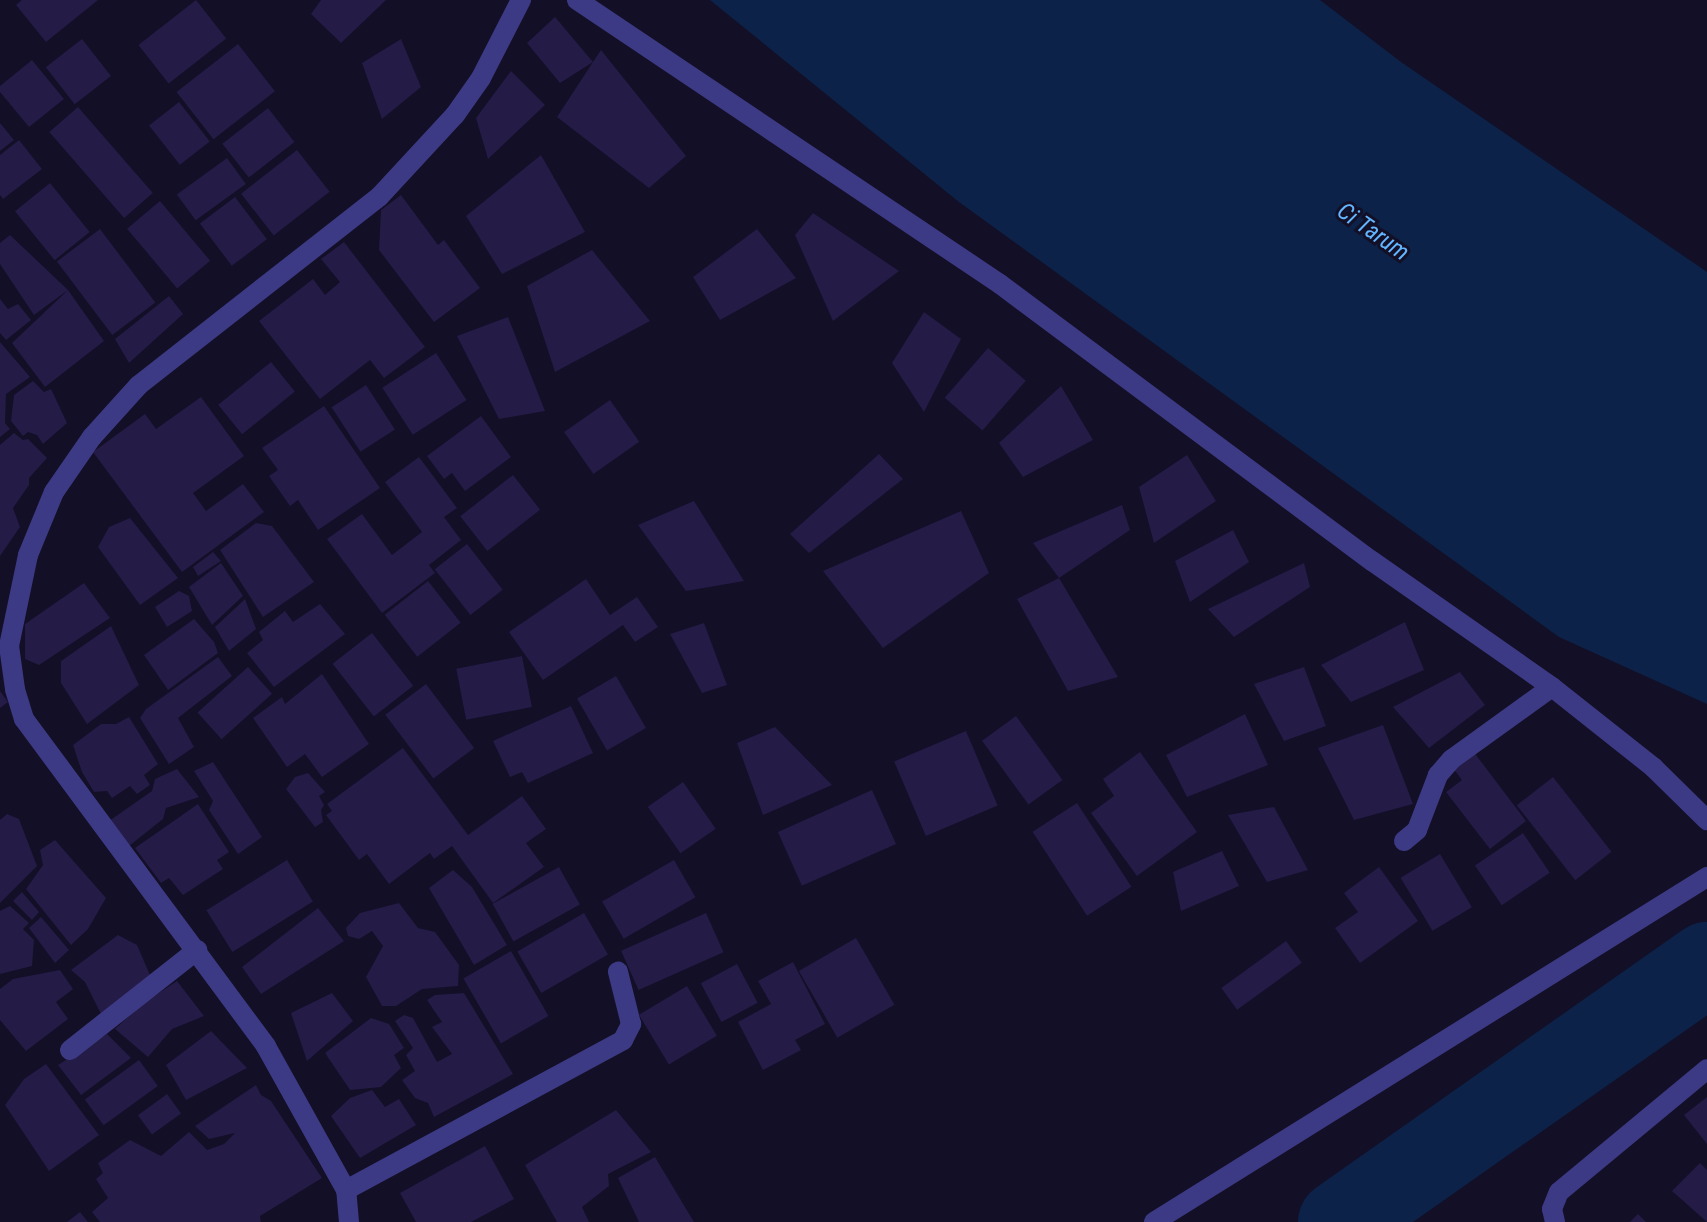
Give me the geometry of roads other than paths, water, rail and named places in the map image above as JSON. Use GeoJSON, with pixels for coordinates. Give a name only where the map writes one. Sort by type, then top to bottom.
{"type":"FeatureCollection","features":[{"type":"Feature","properties":{"kind":"street"},"geometry":{"type":"LineString","coordinates":[[349,1222],[346,1190],[266,1046],[24,719],[4,641],[28,555],[54,492],[92,437],[139,385],[379,197],[455,115],[481,78],[521,0]]}},
{"type":"Feature","properties":{"kind":"street"},"geometry":{"type":"LineString","coordinates":[[577,0],[1000,284],[1372,561],[1552,687],[1653,767],[1707,820]]}},
{"type":"Feature","properties":{"kind":"street"},"geometry":{"type":"LineString","coordinates":[[1404,841],[1417,830],[1438,775],[1452,759],[1552,687]]}},
{"type":"Feature","properties":{"kind":"street"},"geometry":{"type":"LineString","coordinates":[[1154,1222],[1707,877]]}},
{"type":"Feature","properties":{"kind":"street"},"geometry":{"type":"LineString","coordinates":[[70,1050],[197,950]]}},
{"type":"Feature","properties":{"kind":"street"},"geometry":{"type":"LineString","coordinates":[[346,1190],[623,1040],[631,1024],[618,972]]}},
{"type":"Feature","properties":{"kind":"street"},"geometry":{"type":"LineString","coordinates":[[1555,1222],[1552,1209],[1559,1192],[1707,1069]]}},
{"type":"Feature","properties":{"kind":"water","name":"Ci Tarum"},"geometry":{"type":"Polygon","coordinates":[[[710,0],[1320,0],[1401,62],[1707,272],[1707,704],[1559,637],[959,202],[710,0]]]}},
{"type":"Feature","properties":{"kind":"waterway"},"geometry":{"type":"LineString","coordinates":[[1340,1222],[1707,964]]}}]}
